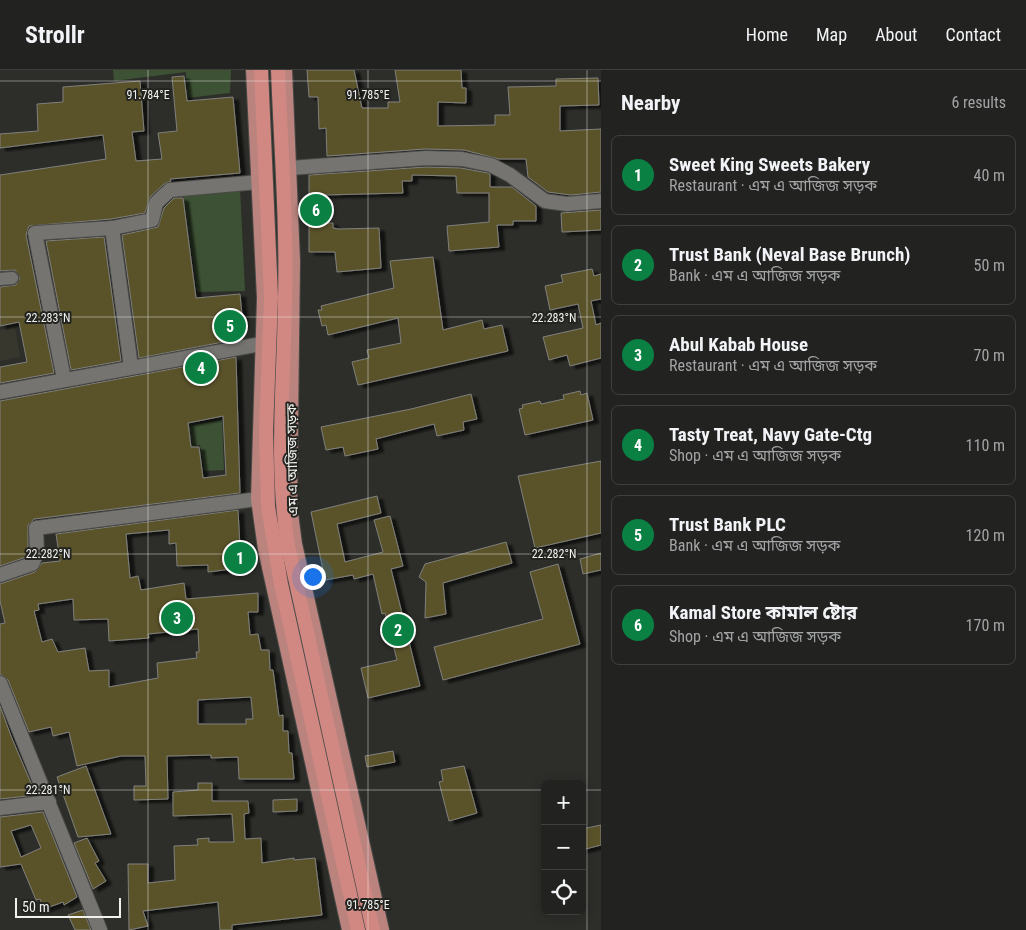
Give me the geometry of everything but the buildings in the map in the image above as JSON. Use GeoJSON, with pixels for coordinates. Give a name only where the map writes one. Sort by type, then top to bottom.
{"type":"FeatureCollection","features":[{"type":"Feature","properties":{"kind":"highway"},"geometry":{"type":"LineString","coordinates":[[261,70],[271,298],[266,431],[268,507],[281,584],[358,930]]}},
{"type":"Feature","properties":{"kind":"highway"},"geometry":{"type":"LineString","coordinates":[[278,70],[284,201],[285,299],[281,434],[282,506],[288,546],[374,930]]}},
{"type":"Feature","properties":{"kind":"main road"},"geometry":{"type":"LineString","coordinates":[[253,70],[264,298],[261,344],[258,498],[265,549],[349,930]]}},
{"type":"Feature","properties":{"kind":"main road","name":"এম এ আজিজ সড়ক"},"geometry":{"type":"LineString","coordinates":[[286,70],[293,261],[290,506],[295,544],[382,930]]}},
{"type":"Feature","properties":{"kind":"street"},"geometry":{"type":"LineString","coordinates":[[290,168],[426,158],[462,159],[491,165],[510,175],[544,201],[567,204],[601,201]]}},
{"type":"Feature","properties":{"kind":"street"},"geometry":{"type":"LineString","coordinates":[[64,379],[35,233],[112,228],[152,220],[156,203],[170,190],[259,182]]}},
{"type":"Feature","properties":{"kind":"street"},"geometry":{"type":"LineString","coordinates":[[112,228],[131,367]]}},
{"type":"Feature","properties":{"kind":"street"},"geometry":{"type":"LineString","coordinates":[[0,392],[261,344]]}},
{"type":"Feature","properties":{"kind":"street"},"geometry":{"type":"LineString","coordinates":[[0,575],[32,564],[37,553],[36,528],[258,498]]}},
{"type":"Feature","properties":{"kind":"street"},"geometry":{"type":"LineString","coordinates":[[0,683],[100,930]]}},
{"type":"Feature","properties":{"kind":"street"},"geometry":{"type":"LineString","coordinates":[[0,808],[49,802]]}},
{"type":"Feature","properties":{"kind":"shaded area"},"geometry":{"type":"Polygon","coordinates":[[[15,327],[20,357],[0,361],[0,330],[15,327]]]}},
{"type":"Feature","properties":{"kind":"green space"},"geometry":{"type":"Polygon","coordinates":[[[113,70],[231,70],[230,93],[187,98],[186,72],[114,81],[113,70]]]}},
{"type":"Feature","properties":{"kind":"green space"},"geometry":{"type":"Polygon","coordinates":[[[240,188],[245,291],[197,292],[183,193],[240,188]]]}},
{"type":"Feature","properties":{"kind":"green space"},"geometry":{"type":"Polygon","coordinates":[[[222,420],[224,470],[204,471],[200,445],[192,446],[191,437],[182,438],[181,427],[222,420]]]}},
{"type":"Feature","properties":{"kind":"place","name":"Kamal Store কামাল ষ্টোর"},"geometry":{"type":"Point","coordinates":[316,210]}},
{"type":"Feature","properties":{"kind":"place","name":"Trust Bank PLC"},"geometry":{"type":"Point","coordinates":[230,326]}},
{"type":"Feature","properties":{"kind":"place","name":"Tasty Treat, Navy Gate-Ctg"},"geometry":{"type":"Point","coordinates":[201,368]}},
{"type":"Feature","properties":{"kind":"place","name":"Sweet King Sweets Bakery"},"geometry":{"type":"Point","coordinates":[240,558]}},
{"type":"Feature","properties":{"kind":"place","name":"Abul Kabab House"},"geometry":{"type":"Point","coordinates":[177,618]}},
{"type":"Feature","properties":{"kind":"place","name":"Trust Bank (Neval Base Brunch)"},"geometry":{"type":"Point","coordinates":[398,630]}}]}
